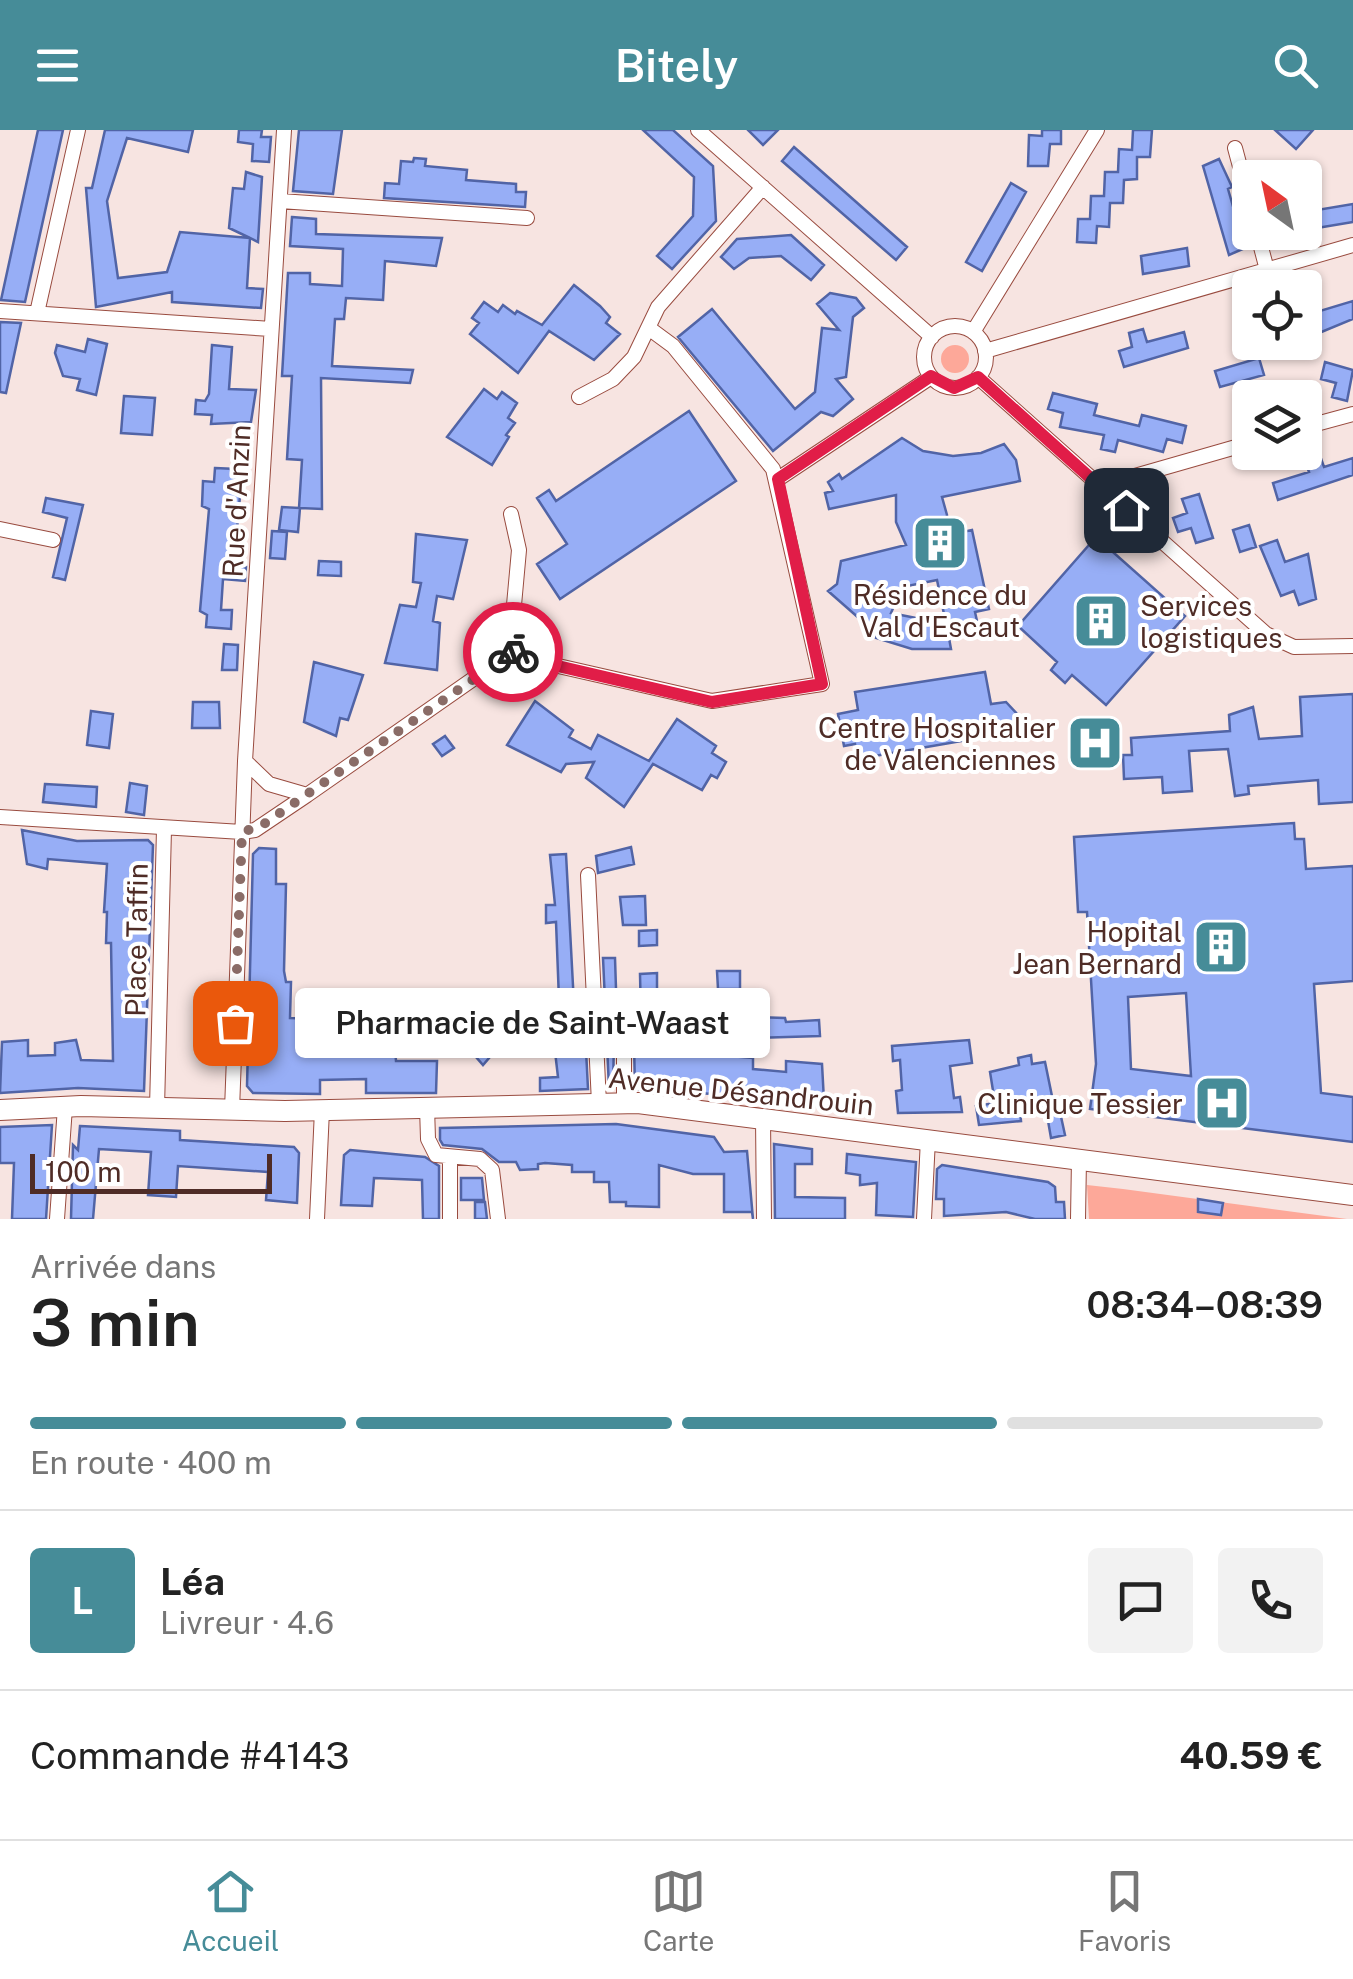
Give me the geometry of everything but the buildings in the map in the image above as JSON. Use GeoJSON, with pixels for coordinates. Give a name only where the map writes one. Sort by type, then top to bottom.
{"type":"FeatureCollection","features":[{"type":"Feature","properties":{"kind":"main road","name":"Avenue Désandrouin"},"geometry":{"type":"LineString","coordinates":[[0,1110],[322,1110],[624,1103],[1353,1195]]}},
{"type":"Feature","properties":{"kind":"street"},"geometry":{"type":"LineString","coordinates":[[36,313],[78,130]]}},
{"type":"Feature","properties":{"kind":"street","name":"Rue d'Anzin"},"geometry":{"type":"LineString","coordinates":[[242,832],[284,130]]}},
{"type":"Feature","properties":{"kind":"street"},"geometry":{"type":"LineString","coordinates":[[698,130],[932,337]]}},
{"type":"Feature","properties":{"kind":"street"},"geometry":{"type":"LineString","coordinates":[[973,332],[1096,130]]}},
{"type":"Feature","properties":{"kind":"street"},"geometry":{"type":"LineString","coordinates":[[1235,148],[1238,160]]}},
{"type":"Feature","properties":{"kind":"street"},"geometry":{"type":"LineString","coordinates":[[579,397],[620,374],[650,329],[658,307],[762,187]]}},
{"type":"Feature","properties":{"kind":"street"},"geometry":{"type":"LineString","coordinates":[[280,202],[526,218]]}},
{"type":"Feature","properties":{"kind":"street"},"geometry":{"type":"LineString","coordinates":[[1263,250],[1268,270],[1353,245]]}},
{"type":"Feature","properties":{"kind":"street"},"geometry":{"type":"LineString","coordinates":[[985,351],[1232,280]]}},
{"type":"Feature","properties":{"kind":"street"},"geometry":{"type":"LineString","coordinates":[[0,311],[271,328]]}},
{"type":"Feature","properties":{"kind":"street"},"geometry":{"type":"LineString","coordinates":[[949,327],[973,332],[985,351],[978,377],[954,388],[931,376],[924,356],[932,337],[949,327]]}},
{"type":"Feature","properties":{"kind":"street"},"geometry":{"type":"LineString","coordinates":[[511,514],[519,550],[512,627],[516,650],[532,660],[712,702],[822,684],[778,479],[769,462],[673,346],[650,329]]}},
{"type":"Feature","properties":{"kind":"street"},"geometry":{"type":"LineString","coordinates":[[778,479],[931,376]]}},
{"type":"Feature","properties":{"kind":"street"},"geometry":{"type":"LineString","coordinates":[[978,377],[1266,634],[1294,647],[1353,646]]}},
{"type":"Feature","properties":{"kind":"street"},"geometry":{"type":"LineString","coordinates":[[1322,423],[1353,414]]}},
{"type":"Feature","properties":{"kind":"street"},"geometry":{"type":"LineString","coordinates":[[1100,486],[1232,448]]}},
{"type":"Feature","properties":{"kind":"street"},"geometry":{"type":"LineString","coordinates":[[0,528],[54,540]]}},
{"type":"Feature","properties":{"kind":"street"},"geometry":{"type":"LineString","coordinates":[[232,1110],[242,832],[255,830],[516,650]]}},
{"type":"Feature","properties":{"kind":"street"},"geometry":{"type":"LineString","coordinates":[[245,762],[268,784],[307,795]]}},
{"type":"Feature","properties":{"kind":"street"},"geometry":{"type":"LineString","coordinates":[[0,817],[164,829]]}},
{"type":"Feature","properties":{"kind":"street","name":"Place Taffin"},"geometry":{"type":"LineString","coordinates":[[157,1108],[164,829],[242,832]]}},
{"type":"Feature","properties":{"kind":"street"},"geometry":{"type":"LineString","coordinates":[[588,876],[599,1103]]}},
{"type":"Feature","properties":{"kind":"street"},"geometry":{"type":"LineString","coordinates":[[624,1045],[624,1103]]}},
{"type":"Feature","properties":{"kind":"street"},"geometry":{"type":"LineString","coordinates":[[57,1219],[64,1107]]}},
{"type":"Feature","properties":{"kind":"street"},"geometry":{"type":"LineString","coordinates":[[427,1107],[430,1145],[440,1158],[480,1160],[492,1170],[498,1219]]}},
{"type":"Feature","properties":{"kind":"street"},"geometry":{"type":"LineString","coordinates":[[316,1219],[322,1110]]}},
{"type":"Feature","properties":{"kind":"street"},"geometry":{"type":"LineString","coordinates":[[764,1118],[764,1219]]}},
{"type":"Feature","properties":{"kind":"street"},"geometry":{"type":"LineString","coordinates":[[924,1219],[928,1139]]}},
{"type":"Feature","properties":{"kind":"street"},"geometry":{"type":"LineString","coordinates":[[450,1159],[450,1219]]}},
{"type":"Feature","properties":{"kind":"street"},"geometry":{"type":"LineString","coordinates":[[1078,1219],[1079,1159]]}},
{"type":"Feature","properties":{"kind":"shaded area"},"geometry":{"type":"Polygon","coordinates":[[[955,345],[965,349],[969,359],[965,369],[955,373],[945,369],[941,359],[945,349],[955,345]]]}},
{"type":"Feature","properties":{"kind":"shaded area"},"geometry":{"type":"Polygon","coordinates":[[[1087,1185],[1123,1189],[1347,1219],[1089,1219],[1087,1185]]]}},
{"type":"Feature","properties":{"kind":"way so far"},"geometry":{"type":"LineString","coordinates":[[235,1023],[242,832],[255,830],[513,652]]}},
{"type":"Feature","properties":{"kind":"place","name":"Résidence du Val d'Escaut"},"geometry":{"type":"Point","coordinates":[940,543]}},
{"type":"Feature","properties":{"kind":"place","name":"Services logistiques"},"geometry":{"type":"Point","coordinates":[1101,621]}},
{"type":"Feature","properties":{"kind":"place","name":"Centre Hospitalier de Valenciennes"},"geometry":{"type":"Point","coordinates":[1095,743]}},
{"type":"Feature","properties":{"kind":"place","name":"Hopital Jean Bernard"},"geometry":{"type":"Point","coordinates":[1221,947]}},
{"type":"Feature","properties":{"kind":"place","name":"Pharmacie de Saint-Waast"},"geometry":{"type":"Point","coordinates":[235,1023]}},
{"type":"Feature","properties":{"kind":"place","name":"Clinique Tessier"},"geometry":{"type":"Point","coordinates":[1222,1103]}},
{"type":"Feature","properties":{"kind":"route"},"geometry":{"type":"LineString","coordinates":[[513,652],[516,650],[532,660],[712,702],[822,684],[778,479],[931,376],[941,385],[954,388],[968,385],[978,377],[1126,510]]}}]}
